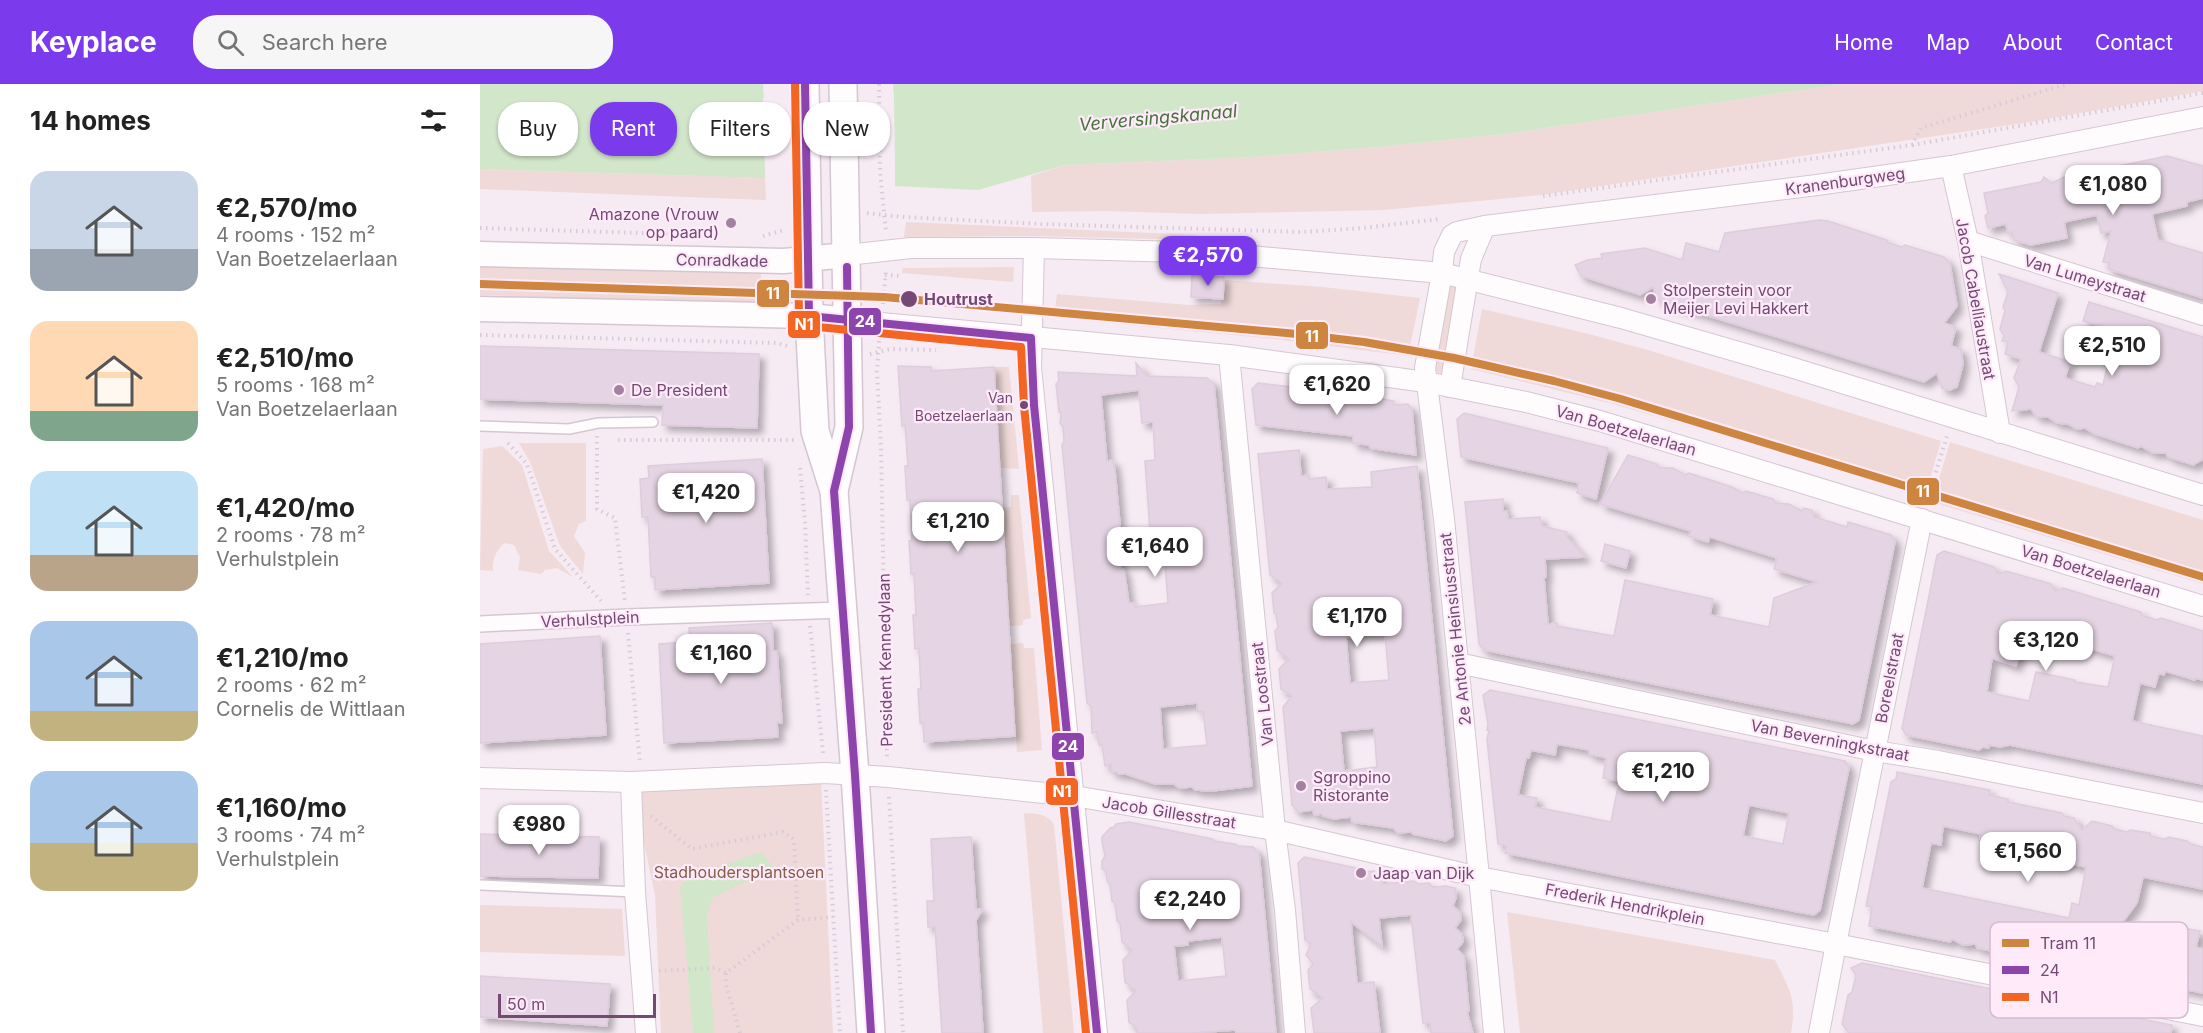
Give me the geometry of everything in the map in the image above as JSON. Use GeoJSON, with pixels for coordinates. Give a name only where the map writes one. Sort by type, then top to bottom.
{"type":"FeatureCollection","features":[{"type":"Feature","properties":{"kind":"main road","name":"President Kennedylaan"},"geometry":{"type":"LineString","coordinates":[[805,90],[809,316],[815,431],[834,491],[871,1033]]}},
{"type":"Feature","properties":{"kind":"main road","name":"President Kennedylaan"},"geometry":{"type":"LineString","coordinates":[[834,491],[849,427],[843,90]]}},
{"type":"Feature","properties":{"kind":"street","name":"Kranenburgweg"},"geometry":{"type":"LineString","coordinates":[[1426,382],[1425,368],[1444,252],[1452,235],[1456,232],[1485,226],[1951,166],[2203,117]]}},
{"type":"Feature","properties":{"kind":"street","name":"Jacob Cabelliaustraat"},"geometry":{"type":"LineString","coordinates":[[1951,166],[1968,241],[2000,433]]}},
{"type":"Feature","properties":{"kind":"street"},"geometry":{"type":"LineString","coordinates":[[1450,387],[1474,247],[1485,226]]}},
{"type":"Feature","properties":{"kind":"street","name":"Van Lumeystraat"},"geometry":{"type":"LineString","coordinates":[[1968,241],[2203,315]]}},
{"type":"Feature","properties":{"kind":"street","name":"Conradkade"},"geometry":{"type":"LineString","coordinates":[[480,254],[768,261],[808,260],[911,248],[1034,248]]}},
{"type":"Feature","properties":{"kind":"street"},"geometry":{"type":"LineString","coordinates":[[1096,1033],[1034,405],[1031,338],[1034,248],[1234,254],[1442,273],[1632,321],[1787,366],[2203,495]]}},
{"type":"Feature","properties":{"kind":"street"},"geometry":{"type":"LineString","coordinates":[[480,309],[809,316],[1031,338]]}},
{"type":"Feature","properties":{"kind":"street","name":"Van Boetzelaerlaan"},"geometry":{"type":"LineString","coordinates":[[1031,338],[1229,355],[1426,382],[1526,402],[1600,421],[2203,606]]}},
{"type":"Feature","properties":{"kind":"street","name":"Van Loostraat"},"geometry":{"type":"LineString","coordinates":[[1229,355],[1275,830],[1285,910],[1295,1033]]}},
{"type":"Feature","properties":{"kind":"street","name":"2e Antonie Heinsiusstraat"},"geometry":{"type":"LineString","coordinates":[[1426,382],[1434,431],[1479,877]]}},
{"type":"Feature","properties":{"kind":"street","name":"Boreelstraat"},"geometry":{"type":"LineString","coordinates":[[1836,944],[1922,519]]}},
{"type":"Feature","properties":{"kind":"street","name":"Verhulstplein"},"geometry":{"type":"LineString","coordinates":[[480,624],[843,610]]}},
{"type":"Feature","properties":{"kind":"street","name":"Van Beverningkstraat"},"geometry":{"type":"LineString","coordinates":[[1458,663],[1875,751],[1938,761],[2203,813]]}},
{"type":"Feature","properties":{"kind":"street"},"geometry":{"type":"LineString","coordinates":[[480,778],[631,782],[825,773],[855,775]]}},
{"type":"Feature","properties":{"kind":"street","name":"Jacob Gillesstraat"},"geometry":{"type":"LineString","coordinates":[[855,775],[1074,796],[1275,830],[1479,877]]}},
{"type":"Feature","properties":{"kind":"street"},"geometry":{"type":"LineString","coordinates":[[631,782],[635,892],[645,1033]]}},
{"type":"Feature","properties":{"kind":"street"},"geometry":{"type":"LineString","coordinates":[[1479,877],[1494,1033]]}},
{"type":"Feature","properties":{"kind":"street","name":"Frederik Hendrikplein"},"geometry":{"type":"LineString","coordinates":[[1479,877],[1990,974]]}},
{"type":"Feature","properties":{"kind":"street"},"geometry":{"type":"LineString","coordinates":[[1819,1033],[1836,944]]}},
{"type":"Feature","properties":{"kind":"street","name":"Frederik Hendrikplein"},"geometry":{"type":"LineString","coordinates":[[2188,1013],[2203,1016]]}},
{"type":"Feature","properties":{"kind":"lane"},"geometry":{"type":"LineString","coordinates":[[480,426],[569,429],[598,423],[653,422]]}},
{"type":"Feature","properties":{"kind":"lane"},"geometry":{"type":"LineString","coordinates":[[480,885],[635,892]]}},
{"type":"Feature","properties":{"kind":"path"},"geometry":{"type":"LineString","coordinates":[[879,84],[880,171],[884,215],[1041,224],[1302,232],[1363,228],[1446,218]]}},
{"type":"Feature","properties":{"kind":"path"},"geometry":{"type":"LineString","coordinates":[[1912,145],[1920,128],[2067,84]]}},
{"type":"Feature","properties":{"kind":"path"},"geometry":{"type":"LineString","coordinates":[[1539,197],[1912,145],[2203,93]]}},
{"type":"Feature","properties":{"kind":"path","name":"Conradkade"},"geometry":{"type":"LineString","coordinates":[[480,228],[706,235]]}},
{"type":"Feature","properties":{"kind":"path","name":"Conradkade"},"geometry":{"type":"LineString","coordinates":[[753,236],[765,236],[784,230]]}},
{"type":"Feature","properties":{"kind":"path","name":"President Kennedylaan"},"geometry":{"type":"LineString","coordinates":[[887,250],[877,372],[881,447],[888,777],[903,1033]]}},
{"type":"Feature","properties":{"kind":"path"},"geometry":{"type":"LineString","coordinates":[[885,275],[902,276]]}},
{"type":"Feature","properties":{"kind":"path"},"geometry":{"type":"LineString","coordinates":[[480,335],[776,343],[788,346],[789,357]]}},
{"type":"Feature","properties":{"kind":"path"},"geometry":{"type":"LineString","coordinates":[[1922,519],[1952,418]]}},
{"type":"Feature","properties":{"kind":"path"},"geometry":{"type":"LineString","coordinates":[[609,440],[798,440],[796,430]]}},
{"type":"Feature","properties":{"kind":"path"},"geometry":{"type":"LineString","coordinates":[[500,439],[511,444],[527,464],[555,549],[616,617]]}},
{"type":"Feature","properties":{"kind":"path"},"geometry":{"type":"LineString","coordinates":[[800,463],[806,522],[809,610],[825,773],[840,1033]]}},
{"type":"Feature","properties":{"kind":"path"},"geometry":{"type":"LineString","coordinates":[[648,814],[692,849],[783,832],[794,840],[798,920]]}},
{"type":"Feature","properties":{"kind":"path"},"geometry":{"type":"LineString","coordinates":[[726,973],[798,920],[833,917]]}},
{"type":"Feature","properties":{"kind":"path"},"geometry":{"type":"LineString","coordinates":[[682,969],[715,968],[726,973]]}},
{"type":"Feature","properties":{"kind":"path"},"geometry":{"type":"LineString","coordinates":[[726,973],[726,984],[740,1033]]}},
{"type":"Feature","properties":{"kind":"green space"},"geometry":{"type":"Polygon","coordinates":[[[1842,84],[2203,84],[2203,91],[2030,122],[1541,195],[1384,210],[1200,214],[1106,211],[1032,212],[1031,176],[1065,165],[1252,157],[1506,134],[1842,84]]]}},
{"type":"Feature","properties":{"kind":"green space"},"geometry":{"type":"Polygon","coordinates":[[[480,169],[765,178],[766,200],[480,189],[480,169]]]}},
{"type":"Feature","properties":{"kind":"green space"},"geometry":{"type":"Polygon","coordinates":[[[906,222],[1197,235],[1197,240],[1032,236],[904,237],[906,222]]]}},
{"type":"Feature","properties":{"kind":"green space"},"geometry":{"type":"Polygon","coordinates":[[[480,262],[761,269],[761,304],[480,295],[480,262]]]}},
{"type":"Feature","properties":{"kind":"green space"},"geometry":{"type":"Polygon","coordinates":[[[1014,267],[1013,282],[902,273],[903,268],[1014,267]]]}},
{"type":"Feature","properties":{"kind":"green space"},"geometry":{"type":"Polygon","coordinates":[[[1224,280],[1323,287],[1420,298],[1408,356],[1275,339],[1054,318],[1057,294],[1189,305],[1221,304],[1224,280]]]}},
{"type":"Feature","properties":{"kind":"green space"},"geometry":{"type":"Polygon","coordinates":[[[1447,283],[1458,285],[1444,372],[1440,373],[1432,370],[1447,283]]]}},
{"type":"Feature","properties":{"kind":"green space"},"geometry":{"type":"Polygon","coordinates":[[[1482,309],[1648,350],[1941,441],[1925,496],[1613,404],[1471,369],[1482,309]]]}},
{"type":"Feature","properties":{"kind":"green space"},"geometry":{"type":"Polygon","coordinates":[[[994,367],[1009,367],[1019,469],[1000,468],[994,367]]]}},
{"type":"Feature","properties":{"kind":"green space"},"geometry":{"type":"Polygon","coordinates":[[[1950,442],[2203,520],[2203,584],[1932,502],[1950,442]]]}},
{"type":"Feature","properties":{"kind":"green space"},"geometry":{"type":"Polygon","coordinates":[[[519,443],[586,443],[586,521],[579,524],[574,536],[585,553],[583,574],[560,546],[530,462],[519,443]]]}},
{"type":"Feature","properties":{"kind":"green space"},"geometry":{"type":"Polygon","coordinates":[[[502,446],[522,465],[549,551],[573,577],[557,568],[545,570],[541,574],[518,570],[520,557],[514,545],[504,543],[495,556],[493,571],[480,570],[483,449],[502,446]]]}},
{"type":"Feature","properties":{"kind":"green space"},"geometry":{"type":"Polygon","coordinates":[[[1011,495],[1019,495],[1031,618],[1023,620],[1023,625],[1009,626],[1002,508],[1011,507],[1011,495]]]}},
{"type":"Feature","properties":{"kind":"green space"},"geometry":{"type":"Polygon","coordinates":[[[1023,643],[1024,648],[1034,648],[1042,750],[1017,752],[1010,644],[1023,643]]]}},
{"type":"Feature","properties":{"kind":"green space","name":"Stadhoudersplantsoen"},"geometry":{"type":"Polygon","coordinates":[[[821,780],[833,1033],[661,1033],[655,895],[631,782],[821,780]]]}},
{"type":"Feature","properties":{"kind":"green space"},"geometry":{"type":"Polygon","coordinates":[[[1024,813],[1045,816],[1054,825],[1074,1033],[1043,1033],[1024,813]]]}},
{"type":"Feature","properties":{"kind":"green space"},"geometry":{"type":"Polygon","coordinates":[[[480,905],[622,909],[625,956],[480,952],[480,905]]]}},
{"type":"Feature","properties":{"kind":"green space"},"geometry":{"type":"Polygon","coordinates":[[[1507,912],[1775,960],[1793,1003],[1791,1033],[1520,1033],[1507,912]]]}},
{"type":"Feature","properties":{"kind":"water","name":"Verversingskanaal"},"geometry":{"type":"Polygon","coordinates":[[[480,84],[763,84],[764,99],[894,96],[893,84],[1842,84],[1506,134],[1252,157],[1065,165],[978,190],[895,186],[895,169],[765,172],[765,178],[480,169],[480,84]]]}},
{"type":"Feature","properties":{"kind":"water"},"geometry":{"type":"Polygon","coordinates":[[[761,852],[774,868],[712,898],[707,916],[714,1033],[693,1033],[680,887],[689,877],[761,852]]]}},
{"type":"Feature","properties":{"kind":"pier"},"geometry":{"type":"Polygon","coordinates":[[[894,95],[895,170],[765,173],[765,156],[791,156],[791,102],[763,102],[763,98],[894,95]]]}},
{"type":"Feature","properties":{"kind":"building"},"geometry":{"type":"Polygon","coordinates":[[[2167,156],[2203,166],[2203,198],[2187,202],[2187,206],[2152,214],[2158,240],[2203,253],[2203,298],[2108,269],[2110,263],[2103,262],[2111,231],[2101,233],[2097,215],[2064,222],[2067,238],[2031,245],[2014,240],[2012,232],[2008,233],[2006,224],[1988,228],[1984,193],[2041,182],[2044,177],[2052,183],[2064,177],[2073,178],[2083,173],[2096,174],[2100,170],[2167,156]]]}},
{"type":"Feature","properties":{"kind":"building"},"geometry":{"type":"Polygon","coordinates":[[[1819,220],[1887,240],[1888,243],[1902,247],[1905,245],[1944,257],[1950,264],[1957,306],[1944,323],[1956,327],[1951,346],[1961,349],[1963,364],[1957,387],[1950,390],[1942,388],[1937,373],[1924,382],[1666,303],[1658,300],[1653,287],[1640,295],[1581,276],[1575,265],[1587,260],[1602,258],[1601,254],[1645,248],[1682,260],[1686,243],[1719,252],[1725,233],[1819,220]]]}},
{"type":"Feature","properties":{"kind":"building"},"geometry":{"type":"Polygon","coordinates":[[[1999,274],[2058,293],[2039,352],[2070,362],[2065,378],[2095,387],[2097,383],[2103,385],[2107,368],[2111,369],[2122,336],[2101,330],[2102,326],[2083,321],[2089,302],[2203,337],[2203,459],[2193,465],[2168,457],[2166,453],[2153,453],[2141,446],[2138,448],[2095,434],[2085,428],[2077,429],[2068,424],[2057,423],[2048,417],[2037,417],[2031,409],[2012,411],[2019,387],[2014,378],[2021,359],[2005,354],[2008,342],[2002,341],[2004,336],[2000,329],[2008,292],[1999,274]]]}},
{"type":"Feature","properties":{"kind":"building"},"geometry":{"type":"Polygon","coordinates":[[[1192,275],[1224,277],[1223,299],[1191,297],[1192,275]]]}},
{"type":"Feature","properties":{"kind":"building","name":"De President"},"geometry":{"type":"Polygon","coordinates":[[[480,346],[759,354],[757,428],[662,425],[663,405],[480,399],[480,346]]]}},
{"type":"Feature","properties":{"kind":"building"},"geometry":{"type":"Polygon","coordinates":[[[1136,363],[1147,376],[1207,378],[1214,384],[1252,786],[1212,791],[1195,790],[1192,787],[1179,788],[1174,784],[1155,784],[1126,774],[1111,772],[1111,765],[1105,766],[1102,745],[1099,745],[1097,732],[1092,733],[1091,706],[1087,703],[1062,445],[1063,427],[1060,423],[1061,413],[1059,412],[1056,384],[1059,381],[1058,372],[1137,376],[1136,363]],[[1139,390],[1101,395],[1107,461],[1113,460],[1115,470],[1121,535],[1118,539],[1121,569],[1124,569],[1129,603],[1135,603],[1135,607],[1168,603],[1163,537],[1153,538],[1152,531],[1150,532],[1145,461],[1155,460],[1153,422],[1142,423],[1139,390]],[[1197,703],[1160,707],[1163,749],[1207,745],[1203,711],[1198,712],[1197,703]]]}},
{"type":"Feature","properties":{"kind":"building"},"geometry":{"type":"Polygon","coordinates":[[[898,366],[931,367],[931,371],[994,367],[1015,736],[924,742],[923,723],[920,723],[918,689],[921,689],[919,648],[915,649],[913,615],[916,615],[914,574],[911,574],[910,500],[907,500],[905,466],[908,466],[905,425],[902,426],[898,366]]]}},
{"type":"Feature","properties":{"kind":"building"},"geometry":{"type":"Polygon","coordinates":[[[1258,383],[1326,391],[1328,394],[1343,396],[1350,389],[1356,400],[1366,396],[1394,401],[1393,405],[1408,404],[1412,409],[1416,455],[1353,443],[1353,436],[1256,425],[1252,389],[1258,383]]]}},
{"type":"Feature","properties":{"kind":"building"},"geometry":{"type":"Polygon","coordinates":[[[1464,413],[1608,448],[1596,499],[1577,493],[1579,483],[1461,457],[1457,419],[1464,413]]]}},
{"type":"Feature","properties":{"kind":"building"},"geometry":{"type":"Polygon","coordinates":[[[1299,450],[1301,476],[1309,475],[1309,479],[1326,477],[1327,489],[1372,487],[1371,472],[1417,466],[1453,836],[1446,841],[1411,832],[1398,833],[1393,828],[1352,822],[1351,817],[1334,819],[1322,816],[1322,814],[1314,815],[1313,810],[1298,812],[1292,805],[1283,707],[1292,696],[1281,689],[1279,669],[1289,659],[1277,650],[1275,631],[1278,628],[1272,593],[1282,583],[1270,575],[1258,454],[1299,450]],[[1385,633],[1346,637],[1350,683],[1389,680],[1385,633]],[[1374,728],[1340,731],[1344,771],[1377,767],[1374,728]]]}},
{"type":"Feature","properties":{"kind":"building"},"geometry":{"type":"Polygon","coordinates":[[[1628,455],[1657,464],[1659,468],[1673,468],[1685,475],[1689,473],[1732,487],[1742,493],[1746,491],[1773,499],[1775,503],[1789,504],[1801,511],[1804,508],[1812,510],[1814,517],[1847,527],[1848,522],[1891,535],[1895,542],[1859,720],[1853,724],[1484,650],[1479,644],[1465,502],[1503,499],[1503,511],[1507,511],[1508,519],[1540,517],[1542,526],[1567,532],[1566,536],[1585,557],[1545,559],[1546,577],[1544,578],[1548,624],[1557,623],[1557,626],[1614,636],[1625,580],[1713,599],[1710,615],[1769,627],[1774,598],[1817,582],[1774,569],[1777,558],[1710,537],[1708,542],[1689,536],[1691,531],[1600,504],[1628,455]]]}},
{"type":"Feature","properties":{"kind":"building"},"geometry":{"type":"Polygon","coordinates":[[[762,459],[769,583],[655,590],[655,577],[651,577],[648,517],[642,517],[640,479],[649,478],[648,466],[762,459]]]}},
{"type":"Feature","properties":{"kind":"building"},"geometry":{"type":"Polygon","coordinates":[[[1605,544],[1630,551],[1626,568],[1601,561],[1605,544]]]}},
{"type":"Feature","properties":{"kind":"building"},"geometry":{"type":"Polygon","coordinates":[[[1944,551],[1994,567],[1998,574],[2006,571],[2051,584],[2055,591],[2063,588],[2141,612],[2143,616],[2157,620],[2161,618],[2203,631],[2203,680],[2195,678],[2195,680],[2165,671],[2164,675],[2159,673],[2155,687],[2140,683],[2132,721],[2203,736],[2203,784],[2010,745],[2000,747],[1989,745],[1989,748],[1983,747],[1979,750],[1906,735],[1902,728],[1937,555],[1944,551]],[[2026,632],[2016,666],[1992,658],[1987,692],[2029,701],[2036,672],[2075,680],[2075,682],[2108,687],[2115,656],[2085,647],[2084,649],[2026,632]]]}},
{"type":"Feature","properties":{"kind":"building"},"geometry":{"type":"Polygon","coordinates":[[[772,623],[773,651],[777,651],[782,723],[777,722],[778,737],[664,743],[659,644],[690,642],[689,628],[772,623]]]}},
{"type":"Feature","properties":{"kind":"building"},"geometry":{"type":"Polygon","coordinates":[[[600,636],[606,735],[480,743],[480,644],[600,636]]]}},
{"type":"Feature","properties":{"kind":"building"},"geometry":{"type":"Polygon","coordinates":[[[1490,690],[1845,761],[1849,768],[1820,910],[1814,915],[1505,853],[1507,846],[1498,844],[1487,739],[1489,731],[1487,730],[1483,695],[1490,690]],[[1557,744],[1555,755],[1531,750],[1529,758],[1526,758],[1518,795],[1537,798],[1535,807],[1611,822],[1619,781],[1603,778],[1606,758],[1589,754],[1589,750],[1557,744]],[[1749,805],[1743,836],[1783,844],[1789,813],[1749,805]]]}},
{"type":"Feature","properties":{"kind":"building"},"geometry":{"type":"Polygon","coordinates":[[[1897,772],[1990,790],[1989,795],[2008,799],[2008,802],[2062,813],[2064,816],[2074,818],[2082,830],[2092,821],[2127,832],[2130,830],[2150,833],[2151,836],[2187,841],[2203,847],[2203,889],[2143,877],[2137,903],[2123,922],[1990,922],[1990,951],[1977,948],[1976,944],[1963,945],[1952,939],[1950,942],[1869,926],[1872,907],[1866,906],[1891,782],[1896,779],[1897,772]],[[1943,826],[1941,845],[1931,843],[1922,888],[2069,918],[2072,903],[2079,905],[2086,867],[2033,857],[2034,855],[1980,839],[1981,834],[1943,826]]]}},
{"type":"Feature","properties":{"kind":"building"},"geometry":{"type":"Polygon","coordinates":[[[1129,822],[1213,839],[1213,841],[1253,847],[1259,853],[1276,1033],[1236,1033],[1235,1030],[1137,1033],[1137,1028],[1129,1022],[1127,1000],[1136,991],[1125,982],[1123,960],[1132,950],[1122,942],[1120,923],[1117,921],[1110,884],[1107,881],[1106,871],[1102,869],[1105,856],[1102,837],[1116,824],[1129,822]],[[1222,937],[1188,941],[1188,945],[1174,946],[1178,981],[1226,976],[1222,937]]]}},
{"type":"Feature","properties":{"kind":"building"},"geometry":{"type":"Polygon","coordinates":[[[480,834],[599,837],[598,878],[480,876],[480,834]]]}},
{"type":"Feature","properties":{"kind":"building"},"geometry":{"type":"Polygon","coordinates":[[[971,837],[976,909],[983,909],[976,920],[983,1033],[942,1033],[935,927],[928,927],[927,901],[934,901],[931,839],[971,837]]]}},
{"type":"Feature","properties":{"kind":"building"},"geometry":{"type":"Polygon","coordinates":[[[1304,857],[1361,869],[1364,872],[1374,871],[1375,876],[1382,875],[1383,884],[1414,881],[1418,884],[1429,883],[1433,887],[1455,888],[1456,898],[1453,906],[1460,912],[1461,920],[1455,928],[1462,934],[1463,942],[1457,949],[1464,956],[1469,1011],[1467,1012],[1473,1033],[1431,1033],[1430,1023],[1423,1023],[1411,915],[1379,918],[1382,946],[1351,922],[1357,983],[1374,982],[1380,1033],[1314,1033],[1311,1008],[1323,998],[1310,989],[1308,970],[1313,964],[1306,955],[1311,944],[1305,940],[1298,863],[1304,857]]]}},
{"type":"Feature","properties":{"kind":"building"},"geometry":{"type":"Polygon","coordinates":[[[2188,929],[2200,931],[2196,947],[2203,949],[2203,993],[2188,990],[2188,929]]]}},
{"type":"Feature","properties":{"kind":"building"},"geometry":{"type":"Polygon","coordinates":[[[1862,963],[1990,989],[1990,1018],[2137,1018],[2172,1025],[2171,1033],[1849,1033],[1842,1024],[1848,995],[1852,992],[1856,975],[1851,968],[1862,963]]]}},
{"type":"Feature","properties":{"kind":"building"},"geometry":{"type":"Polygon","coordinates":[[[480,976],[610,984],[607,1026],[480,1017],[480,976]]]}},
{"type":"Feature","properties":{"kind":"tram line","name":"11"},"geometry":{"type":"LineString","coordinates":[[480,284],[884,297],[1364,342],[1454,358],[1621,399],[2203,577]]}},
{"type":"Feature","properties":{"kind":"transit line","name":"N1"},"geometry":{"type":"LineString","coordinates":[[795,84],[799,316],[801,323],[808,326],[1021,347],[1024,406],[1086,1033]]}},
{"type":"Feature","properties":{"kind":"transit line","name":"24"},"geometry":{"type":"LineString","coordinates":[[805,84],[809,316],[1031,338],[1034,405],[1097,1033]]}},
{"type":"Feature","properties":{"kind":"transit line","name":"24"},"geometry":{"type":"LineString","coordinates":[[847,267],[849,427],[834,491],[871,1033]]}},
{"type":"Feature","properties":{"kind":"place","name":"Amazone (Vrouw op paard)"},"geometry":{"type":"Point","coordinates":[731,223]}},
{"type":"Feature","properties":{"kind":"place","name":"Houtrust"},"geometry":{"type":"Point","coordinates":[909,299]}},
{"type":"Feature","properties":{"kind":"place","name":"Stolperstein voor Meijer Levi Hakkert"},"geometry":{"type":"Point","coordinates":[1651,299]}},
{"type":"Feature","properties":{"kind":"place","name":"De President"},"geometry":{"type":"Point","coordinates":[619,390]}},
{"type":"Feature","properties":{"kind":"place","name":"Van Boetzelaerlaan"},"geometry":{"type":"Point","coordinates":[1024,405]}},
{"type":"Feature","properties":{"kind":"place","name":"Sgroppino Ristorante"},"geometry":{"type":"Point","coordinates":[1301,786]}},
{"type":"Feature","properties":{"kind":"place","name":"Jaap van Dijk"},"geometry":{"type":"Point","coordinates":[1361,873]}}]}
